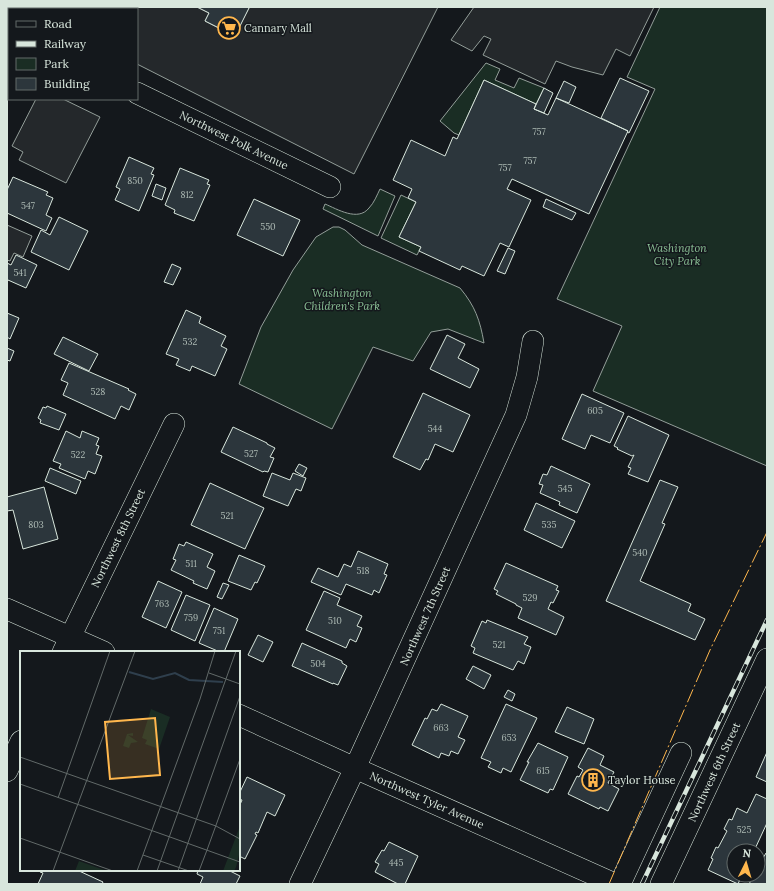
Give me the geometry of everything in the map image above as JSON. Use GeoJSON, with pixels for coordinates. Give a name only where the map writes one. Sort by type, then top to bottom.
{"type":"FeatureCollection","features":[{"type":"Feature","properties":{"kind":"street","name":"Northwest Polk Avenue"},"geometry":{"type":"LineString","coordinates":[[138,93],[330,187]]}},
{"type":"Feature","properties":{"kind":"street","name":"Northwest 7th Street"},"geometry":{"type":"LineString","coordinates":[[300,884],[355,768],[516,415],[527,377],[533,341]]}},
{"type":"Feature","properties":{"kind":"street","name":"Northwest 8th Street"},"geometry":{"type":"LineString","coordinates":[[66,644],[174,424]]}},
{"type":"Feature","properties":{"kind":"street"},"geometry":{"type":"LineString","coordinates":[[7,609],[66,644],[99,651]]}},
{"type":"Feature","properties":{"kind":"street","name":"Northwest 6th Street"},"geometry":{"type":"LineString","coordinates":[[661,884],[767,659]]}},
{"type":"Feature","properties":{"kind":"street","name":"Northwest Tyler Avenue"},"geometry":{"type":"LineString","coordinates":[[240,715],[615,884]]}},
{"type":"Feature","properties":{"kind":"street"},"geometry":{"type":"LineString","coordinates":[[7,771],[20,743]]}},
{"type":"Feature","properties":{"kind":"street"},"geometry":{"type":"LineString","coordinates":[[620,884],[681,752]]}},
{"type":"Feature","properties":{"kind":"green space","name":"Washington City Park"},"geometry":{"type":"Polygon","coordinates":[[[660,7],[767,7],[767,466],[593,391],[622,326],[557,299],[655,89],[627,77],[660,7]]]}},
{"type":"Feature","properties":{"kind":"green space"},"geometry":{"type":"Polygon","coordinates":[[[486,63],[500,69],[495,80],[514,88],[519,78],[544,88],[536,104],[484,80],[459,135],[454,133],[440,121],[486,63]]]}},
{"type":"Feature","properties":{"kind":"green space"},"geometry":{"type":"Polygon","coordinates":[[[380,189],[395,196],[378,236],[323,209],[325,204],[347,213],[359,214],[371,206],[380,189]]]}},
{"type":"Feature","properties":{"kind":"green space"},"geometry":{"type":"Polygon","coordinates":[[[401,195],[416,202],[399,237],[421,247],[417,255],[381,238],[401,195]]]}},
{"type":"Feature","properties":{"kind":"green space","name":"Washington Children's Park"},"geometry":{"type":"Polygon","coordinates":[[[333,227],[339,227],[345,230],[362,245],[460,288],[470,301],[476,314],[481,327],[484,343],[448,329],[431,332],[413,361],[373,347],[332,429],[239,384],[261,327],[293,270],[316,237],[333,227]]]}},
{"type":"Feature","properties":{"kind":"shaded area"},"geometry":{"type":"Polygon","coordinates":[[[197,7],[209,13],[205,21],[234,36],[249,8],[247,7],[438,7],[354,174],[138,65],[138,8],[62,8],[197,7]]]}},
{"type":"Feature","properties":{"kind":"shaded area"},"geometry":{"type":"Polygon","coordinates":[[[474,7],[654,7],[630,56],[616,49],[603,75],[556,61],[545,84],[483,55],[491,39],[484,36],[472,51],[451,40],[474,7]]]}},
{"type":"Feature","properties":{"kind":"shaded area"},"geometry":{"type":"Polygon","coordinates":[[[35,100],[65,100],[100,117],[66,183],[19,160],[23,152],[12,146],[35,100]]]}},
{"type":"Feature","properties":{"kind":"shaded area"},"geometry":{"type":"Polygon","coordinates":[[[7,225],[32,236],[23,257],[14,253],[10,261],[7,260],[7,225]]]}},
{"type":"Feature","properties":{"kind":"building","name":"Cannary Mall"},"geometry":{"type":"Polygon","coordinates":[[[197,7],[249,8],[235,36],[205,21],[209,13],[197,7]]]}},
{"type":"Feature","properties":{"kind":"building"},"geometry":{"type":"Polygon","coordinates":[[[620,78],[649,91],[629,133],[627,132],[628,131],[601,118],[620,78]]]}},
{"type":"Feature","properties":{"kind":"building"},"geometry":{"type":"Polygon","coordinates":[[[484,80],[536,104],[534,109],[548,115],[556,98],[628,131],[589,214],[512,179],[507,189],[531,200],[509,247],[500,243],[484,276],[462,266],[460,270],[419,251],[421,247],[399,237],[416,202],[408,198],[412,189],[393,180],[411,140],[445,156],[453,137],[457,139],[484,80]]]}},
{"type":"Feature","properties":{"kind":"building"},"geometry":{"type":"Polygon","coordinates":[[[564,81],[576,87],[569,103],[556,98],[564,81]]]}},
{"type":"Feature","properties":{"kind":"building"},"geometry":{"type":"Polygon","coordinates":[[[544,88],[553,93],[544,113],[534,109],[544,88]]]}},
{"type":"Feature","properties":{"kind":"building"},"geometry":{"type":"Polygon","coordinates":[[[129,157],[154,168],[151,174],[154,175],[139,211],[115,200],[120,189],[116,187],[129,157]]]}},
{"type":"Feature","properties":{"kind":"building"},"geometry":{"type":"Polygon","coordinates":[[[180,168],[209,180],[207,184],[210,185],[194,221],[174,213],[175,210],[165,205],[180,168]]]}},
{"type":"Feature","properties":{"kind":"building"},"geometry":{"type":"Polygon","coordinates":[[[13,177],[48,192],[46,195],[53,198],[46,215],[52,218],[46,231],[7,213],[7,190],[13,177]]]}},
{"type":"Feature","properties":{"kind":"building"},"geometry":{"type":"Polygon","coordinates":[[[156,184],[166,188],[162,200],[152,196],[156,184]]]}},
{"type":"Feature","properties":{"kind":"building"},"geometry":{"type":"Polygon","coordinates":[[[254,199],[300,220],[283,256],[237,235],[254,199]]]}},
{"type":"Feature","properties":{"kind":"building"},"geometry":{"type":"Polygon","coordinates":[[[546,199],[576,213],[572,220],[543,207],[546,199]]]}},
{"type":"Feature","properties":{"kind":"building"},"geometry":{"type":"Polygon","coordinates":[[[59,217],[88,231],[69,270],[31,252],[41,230],[50,235],[59,217]]]}},
{"type":"Feature","properties":{"kind":"building"},"geometry":{"type":"Polygon","coordinates":[[[508,248],[515,251],[505,274],[497,271],[508,248]]]}},
{"type":"Feature","properties":{"kind":"building"},"geometry":{"type":"Polygon","coordinates":[[[16,255],[37,265],[26,288],[8,280],[7,283],[7,263],[11,265],[16,255]]]}},
{"type":"Feature","properties":{"kind":"building"},"geometry":{"type":"Polygon","coordinates":[[[172,264],[181,268],[173,285],[164,282],[172,264]]]}},
{"type":"Feature","properties":{"kind":"building"},"geometry":{"type":"Polygon","coordinates":[[[186,310],[201,317],[199,323],[226,336],[221,346],[227,349],[215,376],[192,366],[190,371],[176,365],[179,359],[166,354],[186,310]]]}},
{"type":"Feature","properties":{"kind":"building"},"geometry":{"type":"Polygon","coordinates":[[[7,313],[19,318],[10,339],[7,337],[7,313]]]}},
{"type":"Feature","properties":{"kind":"building"},"geometry":{"type":"Polygon","coordinates":[[[447,335],[465,344],[458,358],[479,369],[470,388],[430,369],[447,335]]]}},
{"type":"Feature","properties":{"kind":"building"},"geometry":{"type":"Polygon","coordinates":[[[63,337],[98,354],[89,371],[54,354],[63,337]]]}},
{"type":"Feature","properties":{"kind":"building"},"geometry":{"type":"Polygon","coordinates":[[[7,348],[14,351],[10,361],[7,360],[7,348]]]}},
{"type":"Feature","properties":{"kind":"building"},"geometry":{"type":"Polygon","coordinates":[[[69,363],[129,389],[128,390],[136,394],[129,410],[121,406],[115,419],[63,395],[68,383],[61,380],[69,363]]]}},
{"type":"Feature","properties":{"kind":"building"},"geometry":{"type":"Polygon","coordinates":[[[423,393],[470,415],[453,452],[435,444],[428,460],[426,459],[420,470],[393,457],[423,393]]]}},
{"type":"Feature","properties":{"kind":"building"},"geometry":{"type":"Polygon","coordinates":[[[582,394],[624,413],[610,443],[591,435],[585,449],[562,439],[582,394]]]}},
{"type":"Feature","properties":{"kind":"building"},"geometry":{"type":"Polygon","coordinates":[[[47,406],[66,414],[59,430],[40,423],[41,420],[38,418],[43,407],[46,408],[47,406]]]}},
{"type":"Feature","properties":{"kind":"building"},"geometry":{"type":"Polygon","coordinates":[[[628,416],[669,435],[648,482],[628,474],[631,468],[628,467],[634,455],[632,456],[614,446],[628,416]]]}},
{"type":"Feature","properties":{"kind":"building"},"geometry":{"type":"Polygon","coordinates":[[[233,427],[275,448],[270,457],[274,458],[268,472],[263,472],[221,452],[233,427]]]}},
{"type":"Feature","properties":{"kind":"building"},"geometry":{"type":"Polygon","coordinates":[[[66,431],[80,438],[82,431],[99,438],[96,445],[99,446],[96,454],[102,456],[95,474],[88,471],[85,479],[59,468],[61,464],[53,461],[66,431]]]}},
{"type":"Feature","properties":{"kind":"building"},"geometry":{"type":"Polygon","coordinates":[[[299,464],[307,468],[303,476],[295,471],[299,464]]]}},
{"type":"Feature","properties":{"kind":"building"},"geometry":{"type":"Polygon","coordinates":[[[551,466],[590,484],[577,513],[559,505],[560,502],[540,493],[543,485],[539,484],[543,474],[547,475],[551,466]]]}},
{"type":"Feature","properties":{"kind":"building"},"geometry":{"type":"Polygon","coordinates":[[[50,468],[81,481],[76,494],[45,481],[50,468]]]}},
{"type":"Feature","properties":{"kind":"building"},"geometry":{"type":"Polygon","coordinates":[[[272,473],[290,480],[293,473],[306,478],[301,491],[296,489],[288,506],[263,496],[272,473]]]}},
{"type":"Feature","properties":{"kind":"building"},"geometry":{"type":"Polygon","coordinates":[[[660,480],[678,487],[662,523],[665,524],[640,581],[691,604],[688,611],[705,619],[695,640],[606,601],[660,480]]]}},
{"type":"Feature","properties":{"kind":"building"},"geometry":{"type":"Polygon","coordinates":[[[210,483],[264,508],[245,549],[191,525],[210,483]]]}},
{"type":"Feature","properties":{"kind":"building"},"geometry":{"type":"Polygon","coordinates":[[[44,487],[58,539],[23,549],[13,510],[7,511],[7,497],[44,487]]]}},
{"type":"Feature","properties":{"kind":"building"},"geometry":{"type":"Polygon","coordinates":[[[536,503],[575,521],[562,548],[524,530],[536,503]]]}},
{"type":"Feature","properties":{"kind":"building"},"geometry":{"type":"Polygon","coordinates":[[[186,542],[213,554],[207,567],[215,571],[207,589],[193,583],[194,581],[171,570],[176,560],[173,559],[179,544],[184,546],[186,542]]]}},
{"type":"Feature","properties":{"kind":"building"},"geometry":{"type":"Polygon","coordinates":[[[358,551],[388,564],[384,574],[387,575],[379,593],[374,590],[372,595],[346,584],[341,595],[311,582],[318,568],[338,577],[344,564],[351,567],[358,551]]]}},
{"type":"Feature","properties":{"kind":"building"},"geometry":{"type":"Polygon","coordinates":[[[239,555],[265,566],[257,583],[255,582],[251,590],[228,581],[239,555]]]}},
{"type":"Feature","properties":{"kind":"building"},"geometry":{"type":"Polygon","coordinates":[[[506,563],[558,586],[556,590],[559,591],[548,609],[564,617],[556,635],[518,618],[522,608],[496,594],[498,591],[494,589],[506,563]]]}},
{"type":"Feature","properties":{"kind":"building"},"geometry":{"type":"Polygon","coordinates":[[[158,581],[182,592],[166,628],[142,617],[158,581]]]}},
{"type":"Feature","properties":{"kind":"building"},"geometry":{"type":"Polygon","coordinates":[[[223,583],[229,585],[222,599],[217,597],[223,583]]]}},
{"type":"Feature","properties":{"kind":"building"},"geometry":{"type":"Polygon","coordinates":[[[324,591],[340,598],[337,605],[362,616],[357,626],[362,628],[356,642],[350,639],[346,648],[306,630],[324,591]]]}},
{"type":"Feature","properties":{"kind":"building"},"geometry":{"type":"Polygon","coordinates":[[[186,595],[210,605],[195,641],[171,630],[186,595]]]}},
{"type":"Feature","properties":{"kind":"building"},"geometry":{"type":"Polygon","coordinates":[[[214,608],[238,619],[224,651],[218,651],[199,643],[214,608]]]}},
{"type":"Feature","properties":{"kind":"building"},"geometry":{"type":"Polygon","coordinates":[[[487,620],[528,637],[524,644],[531,647],[524,664],[518,661],[513,670],[473,653],[475,648],[471,646],[482,621],[486,623],[487,620]]]}},
{"type":"Feature","properties":{"kind":"building"},"geometry":{"type":"Polygon","coordinates":[[[258,635],[273,642],[263,662],[248,655],[258,635]]]}},
{"type":"Feature","properties":{"kind":"building"},"geometry":{"type":"Polygon","coordinates":[[[302,643],[342,661],[342,663],[347,666],[338,685],[292,666],[302,643]]]}},
{"type":"Feature","properties":{"kind":"building"},"geometry":{"type":"Polygon","coordinates":[[[473,666],[491,675],[484,689],[466,679],[473,666]]]}},
{"type":"Feature","properties":{"kind":"building"},"geometry":{"type":"Polygon","coordinates":[[[508,690],[515,694],[512,701],[504,697],[508,690]]]}},
{"type":"Feature","properties":{"kind":"building"},"geometry":{"type":"Polygon","coordinates":[[[441,704],[468,716],[458,737],[465,740],[458,754],[451,751],[449,756],[441,753],[439,758],[412,745],[425,718],[427,719],[432,709],[437,711],[441,704]]]}},
{"type":"Feature","properties":{"kind":"building"},"geometry":{"type":"Polygon","coordinates":[[[506,704],[537,718],[511,772],[503,768],[501,773],[488,767],[491,762],[481,758],[506,704]]]}},
{"type":"Feature","properties":{"kind":"building"},"geometry":{"type":"Polygon","coordinates":[[[567,707],[594,719],[584,744],[555,732],[567,707]]]}},
{"type":"Feature","properties":{"kind":"building"},"geometry":{"type":"Polygon","coordinates":[[[538,743],[568,757],[553,790],[550,789],[548,793],[520,780],[529,762],[527,762],[538,743]]]}},
{"type":"Feature","properties":{"kind":"building","name":"Taylor House"},"geometry":{"type":"Polygon","coordinates":[[[588,748],[604,756],[600,765],[614,772],[608,783],[619,789],[608,811],[600,807],[599,809],[568,794],[577,776],[579,777],[583,770],[578,767],[588,748]]]}},
{"type":"Feature","properties":{"kind":"building"},"geometry":{"type":"Polygon","coordinates":[[[767,752],[767,782],[756,777],[767,752]]]}},
{"type":"Feature","properties":{"kind":"building"},"geometry":{"type":"Polygon","coordinates":[[[247,777],[285,795],[275,816],[267,812],[258,833],[256,832],[255,834],[257,835],[245,859],[240,856],[240,805],[242,800],[240,799],[240,792],[247,777]]]}},
{"type":"Feature","properties":{"kind":"building"},"geometry":{"type":"Polygon","coordinates":[[[756,794],[767,799],[767,823],[758,843],[726,843],[726,878],[708,870],[716,847],[718,848],[727,831],[724,829],[729,819],[732,820],[737,808],[747,813],[756,794]]]}},
{"type":"Feature","properties":{"kind":"building"},"geometry":{"type":"Polygon","coordinates":[[[389,842],[418,856],[405,884],[398,884],[375,872],[379,864],[375,862],[389,842]]]}},
{"type":"Feature","properties":{"kind":"building"},"geometry":{"type":"Polygon","coordinates":[[[766,853],[767,884],[749,884],[766,883],[766,853]]]}},
{"type":"Feature","properties":{"kind":"building"},"geometry":{"type":"Polygon","coordinates":[[[79,871],[103,882],[102,884],[38,884],[43,873],[40,872],[79,871]]]}},
{"type":"Feature","properties":{"kind":"building"},"geometry":{"type":"Polygon","coordinates":[[[198,871],[230,871],[240,876],[236,884],[200,884],[203,877],[197,874],[198,871]]]}},
{"type":"Feature","properties":{"kind":"railway"},"geometry":{"type":"LineString","coordinates":[[642,884],[767,620]]}},
{"type":"Feature","properties":{"kind":"power"},"geometry":{"type":"LineString","coordinates":[[609,884],[710,650],[767,532]]}},
{"type":"Feature","properties":{"kind":"place","name":"Cannary Mall"},"geometry":{"type":"Point","coordinates":[229,28]}},
{"type":"Feature","properties":{"kind":"place","name":"Taylor House"},"geometry":{"type":"Point","coordinates":[593,780]}}]}
